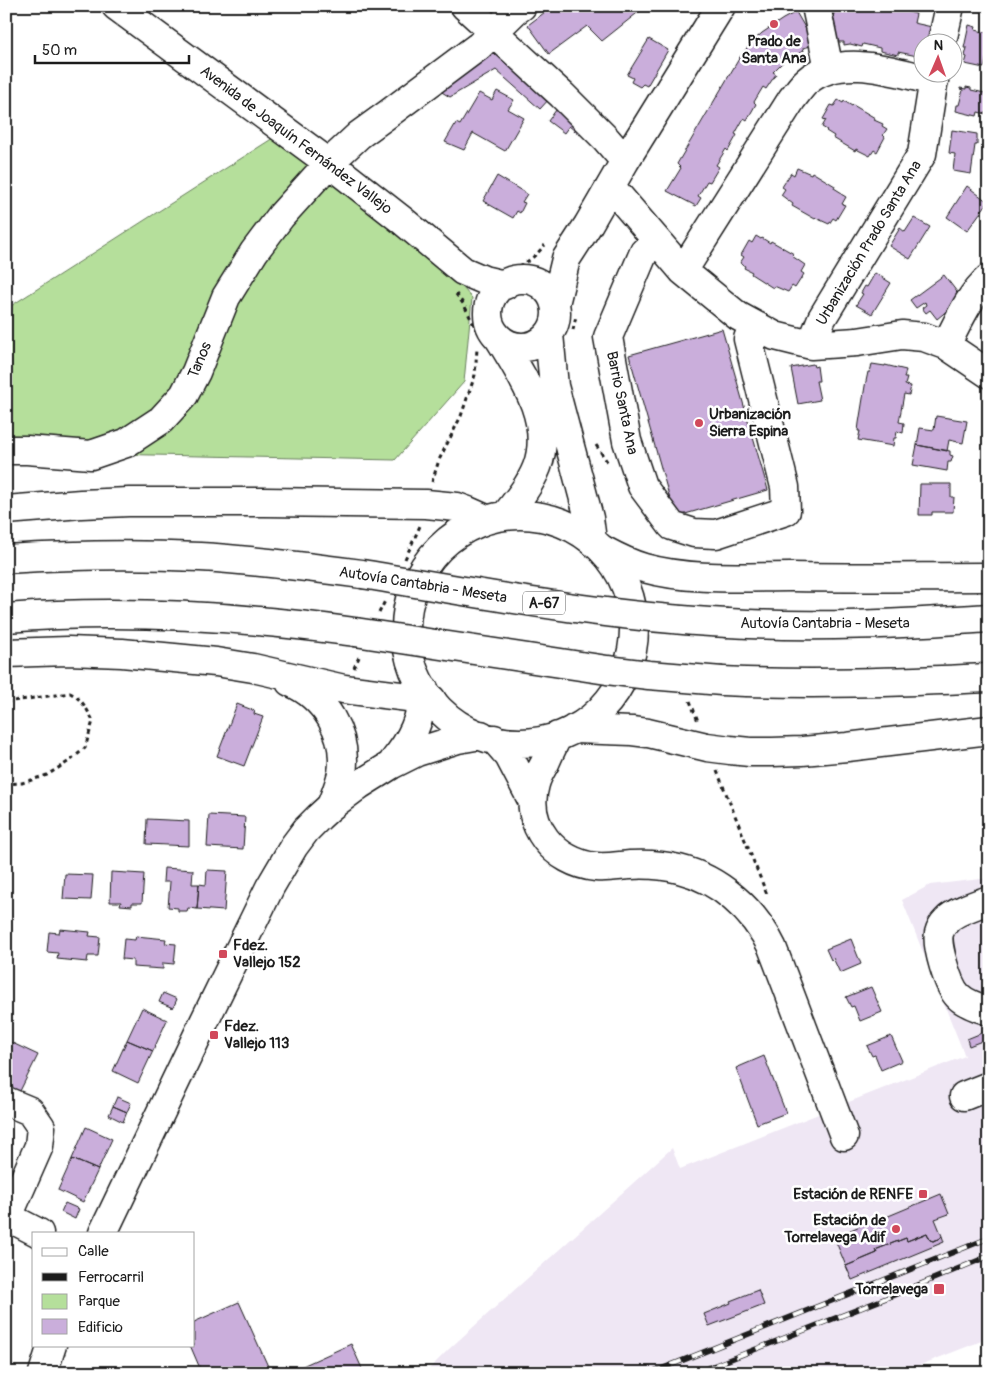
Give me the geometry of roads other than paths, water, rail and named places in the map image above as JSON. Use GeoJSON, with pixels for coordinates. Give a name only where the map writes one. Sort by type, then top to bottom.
{"type":"FeatureCollection","features":[{"type":"Feature","properties":{"kind":"main road","name":"Avenida de Joaquín Fernández Vallejo"},"geometry":{"type":"LineString","coordinates":[[116,6],[403,221],[458,281]]}},
{"type":"Feature","properties":{"kind":"main road"},"geometry":{"type":"LineString","coordinates":[[465,6],[544,77],[579,111],[625,161]]}},
{"type":"Feature","properties":{"kind":"main road","name":"Tanos"},"geometry":{"type":"LineString","coordinates":[[6,450],[91,455],[126,443],[161,420],[184,395],[196,372],[226,297],[254,252],[281,216],[359,135],[479,46],[522,6]]}},
{"type":"Feature","properties":{"kind":"main road"},"geometry":{"type":"LineString","coordinates":[[485,334],[489,306],[493,296],[515,277],[557,250],[611,187],[625,161],[721,6]]}},
{"type":"Feature","properties":{"kind":"main road"},"geometry":{"type":"LineString","coordinates":[[816,6],[829,69]]}},
{"type":"Feature","properties":{"kind":"main road"},"geometry":{"type":"LineString","coordinates":[[944,32],[950,6]]}},
{"type":"Feature","properties":{"kind":"main road","name":"Urbanización Prado Santa Ana"},"geometry":{"type":"LineString","coordinates":[[683,271],[807,81],[829,69],[851,65],[912,74]]}},
{"type":"Feature","properties":{"kind":"main road","name":"Urbanización Prado Santa Ana"},"geometry":{"type":"LineString","coordinates":[[811,345],[822,318],[922,154],[933,82]]}},
{"type":"Feature","properties":{"kind":"main road"},"geometry":{"type":"LineString","coordinates":[[611,187],[683,271],[738,316],[775,336],[811,345],[857,342],[902,335],[924,337],[946,345],[989,374]]}},
{"type":"Feature","properties":{"kind":"main road","name":"Barrio Santa Ana"},"geometry":{"type":"LineString","coordinates":[[658,241],[644,252],[608,337],[627,441],[642,486],[672,526],[694,533],[716,534],[786,511],[785,488],[748,339],[753,325]]}},
{"type":"Feature","properties":{"kind":"main road"},"geometry":{"type":"LineString","coordinates":[[485,334],[509,344],[528,347],[541,342],[549,334],[554,325],[556,315],[557,250]]}},
{"type":"Feature","properties":{"kind":"main road"},"geometry":{"type":"LineString","coordinates":[[549,334],[554,386],[588,518],[597,545],[612,561],[626,586],[633,613],[634,642],[622,682],[601,709],[586,722],[549,739],[525,742],[503,741],[462,727],[426,696],[410,658],[406,637],[407,615],[412,594],[420,575],[432,557],[447,542],[464,530],[495,517],[525,489],[540,458],[541,432],[534,400],[524,379],[485,334],[458,281],[515,277],[542,287],[555,304]]}},
{"type":"Feature","properties":{"kind":"main road"},"geometry":{"type":"LineString","coordinates":[[946,345],[970,299],[989,278]]}},
{"type":"Feature","properties":{"kind":"main road"},"geometry":{"type":"LineString","coordinates":[[6,510],[81,504],[155,502],[426,504],[457,507],[495,517],[536,516],[551,519],[580,532],[597,545],[642,568],[703,577],[989,577]]}},
{"type":"Feature","properties":{"kind":"main road","name":"Autovía Cantabria - Meseta"},"geometry":{"type":"LineString","coordinates":[[6,559],[100,555],[191,557],[250,561],[362,574],[600,612],[648,618],[728,623],[801,626],[989,618]]}},
{"type":"Feature","properties":{"kind":"main road"},"geometry":{"type":"LineString","coordinates":[[6,618],[63,614],[117,614],[170,615],[274,622],[365,633],[649,676],[722,681],[856,683],[989,678]]}},
{"type":"Feature","properties":{"kind":"main road"},"geometry":{"type":"LineString","coordinates":[[6,652],[68,651],[122,653],[216,662],[254,668],[344,689],[426,696]]}},
{"type":"Feature","properties":{"kind":"main road"},"geometry":{"type":"LineString","coordinates":[[254,668],[307,690],[330,715],[338,730],[343,759],[342,774],[331,806]]}},
{"type":"Feature","properties":{"kind":"main road"},"geometry":{"type":"LineString","coordinates":[[391,765],[405,748],[413,734],[426,696]]}},
{"type":"Feature","properties":{"kind":"main road"},"geometry":{"type":"LineString","coordinates":[[566,732],[632,731],[707,747],[750,752],[802,751],[989,730]]}},
{"type":"Feature","properties":{"kind":"main road"},"geometry":{"type":"LineString","coordinates":[[532,800],[535,783],[566,732]]}},
{"type":"Feature","properties":{"kind":"main road"},"geometry":{"type":"LineString","coordinates":[[103,1232],[270,887],[294,846],[319,817],[359,785],[391,765],[417,752],[458,739],[487,737],[509,756],[532,800],[536,823],[541,832],[547,842],[569,860],[596,867],[651,864],[681,869],[711,882],[726,892],[750,913],[765,933],[772,947],[844,1136]]}},
{"type":"Feature","properties":{"kind":"main road"},"geometry":{"type":"LineString","coordinates":[[989,900],[948,918],[939,932],[939,944],[949,982],[958,996],[975,1006],[989,1011]]}},
{"type":"Feature","properties":{"kind":"main road"},"geometry":{"type":"LineString","coordinates":[[964,1096],[989,1086]]}},
{"type":"Feature","properties":{"kind":"main road"},"geometry":{"type":"LineString","coordinates":[[6,1101],[30,1111],[41,1127],[39,1146],[7,1219],[37,1232]]}},
{"type":"Feature","properties":{"kind":"main road"},"geometry":{"type":"LineString","coordinates":[[43,1373],[52,1346]]}},
{"type":"Feature","properties":{"kind":"railway"},"geometry":{"type":"LineString","coordinates":[[651,1373],[989,1238]]}},
{"type":"Feature","properties":{"kind":"railway"},"geometry":{"type":"LineString","coordinates":[[695,1373],[989,1256]]}},
{"type":"Feature","properties":{"kind":"place","name":"Prado de Santa Ana"},"geometry":{"type":"Point","coordinates":[774,24]}},
{"type":"Feature","properties":{"kind":"place","name":"Urbanización Sierra Espina"},"geometry":{"type":"Point","coordinates":[699,423]}},
{"type":"Feature","properties":{"kind":"place","name":"Fdez. Vallejo 152"},"geometry":{"type":"Point","coordinates":[223,954]}},
{"type":"Feature","properties":{"kind":"place","name":"Fdez. Vallejo 113"},"geometry":{"type":"Point","coordinates":[214,1035]}},
{"type":"Feature","properties":{"kind":"place","name":"Estación de RENFE"},"geometry":{"type":"Point","coordinates":[923,1194]}},
{"type":"Feature","properties":{"kind":"place","name":"Estación de Torrelavega Adif"},"geometry":{"type":"Point","coordinates":[896,1229]}},
{"type":"Feature","properties":{"kind":"place","name":"Torrelavega"},"geometry":{"type":"Point","coordinates":[939,1289]}}]}
